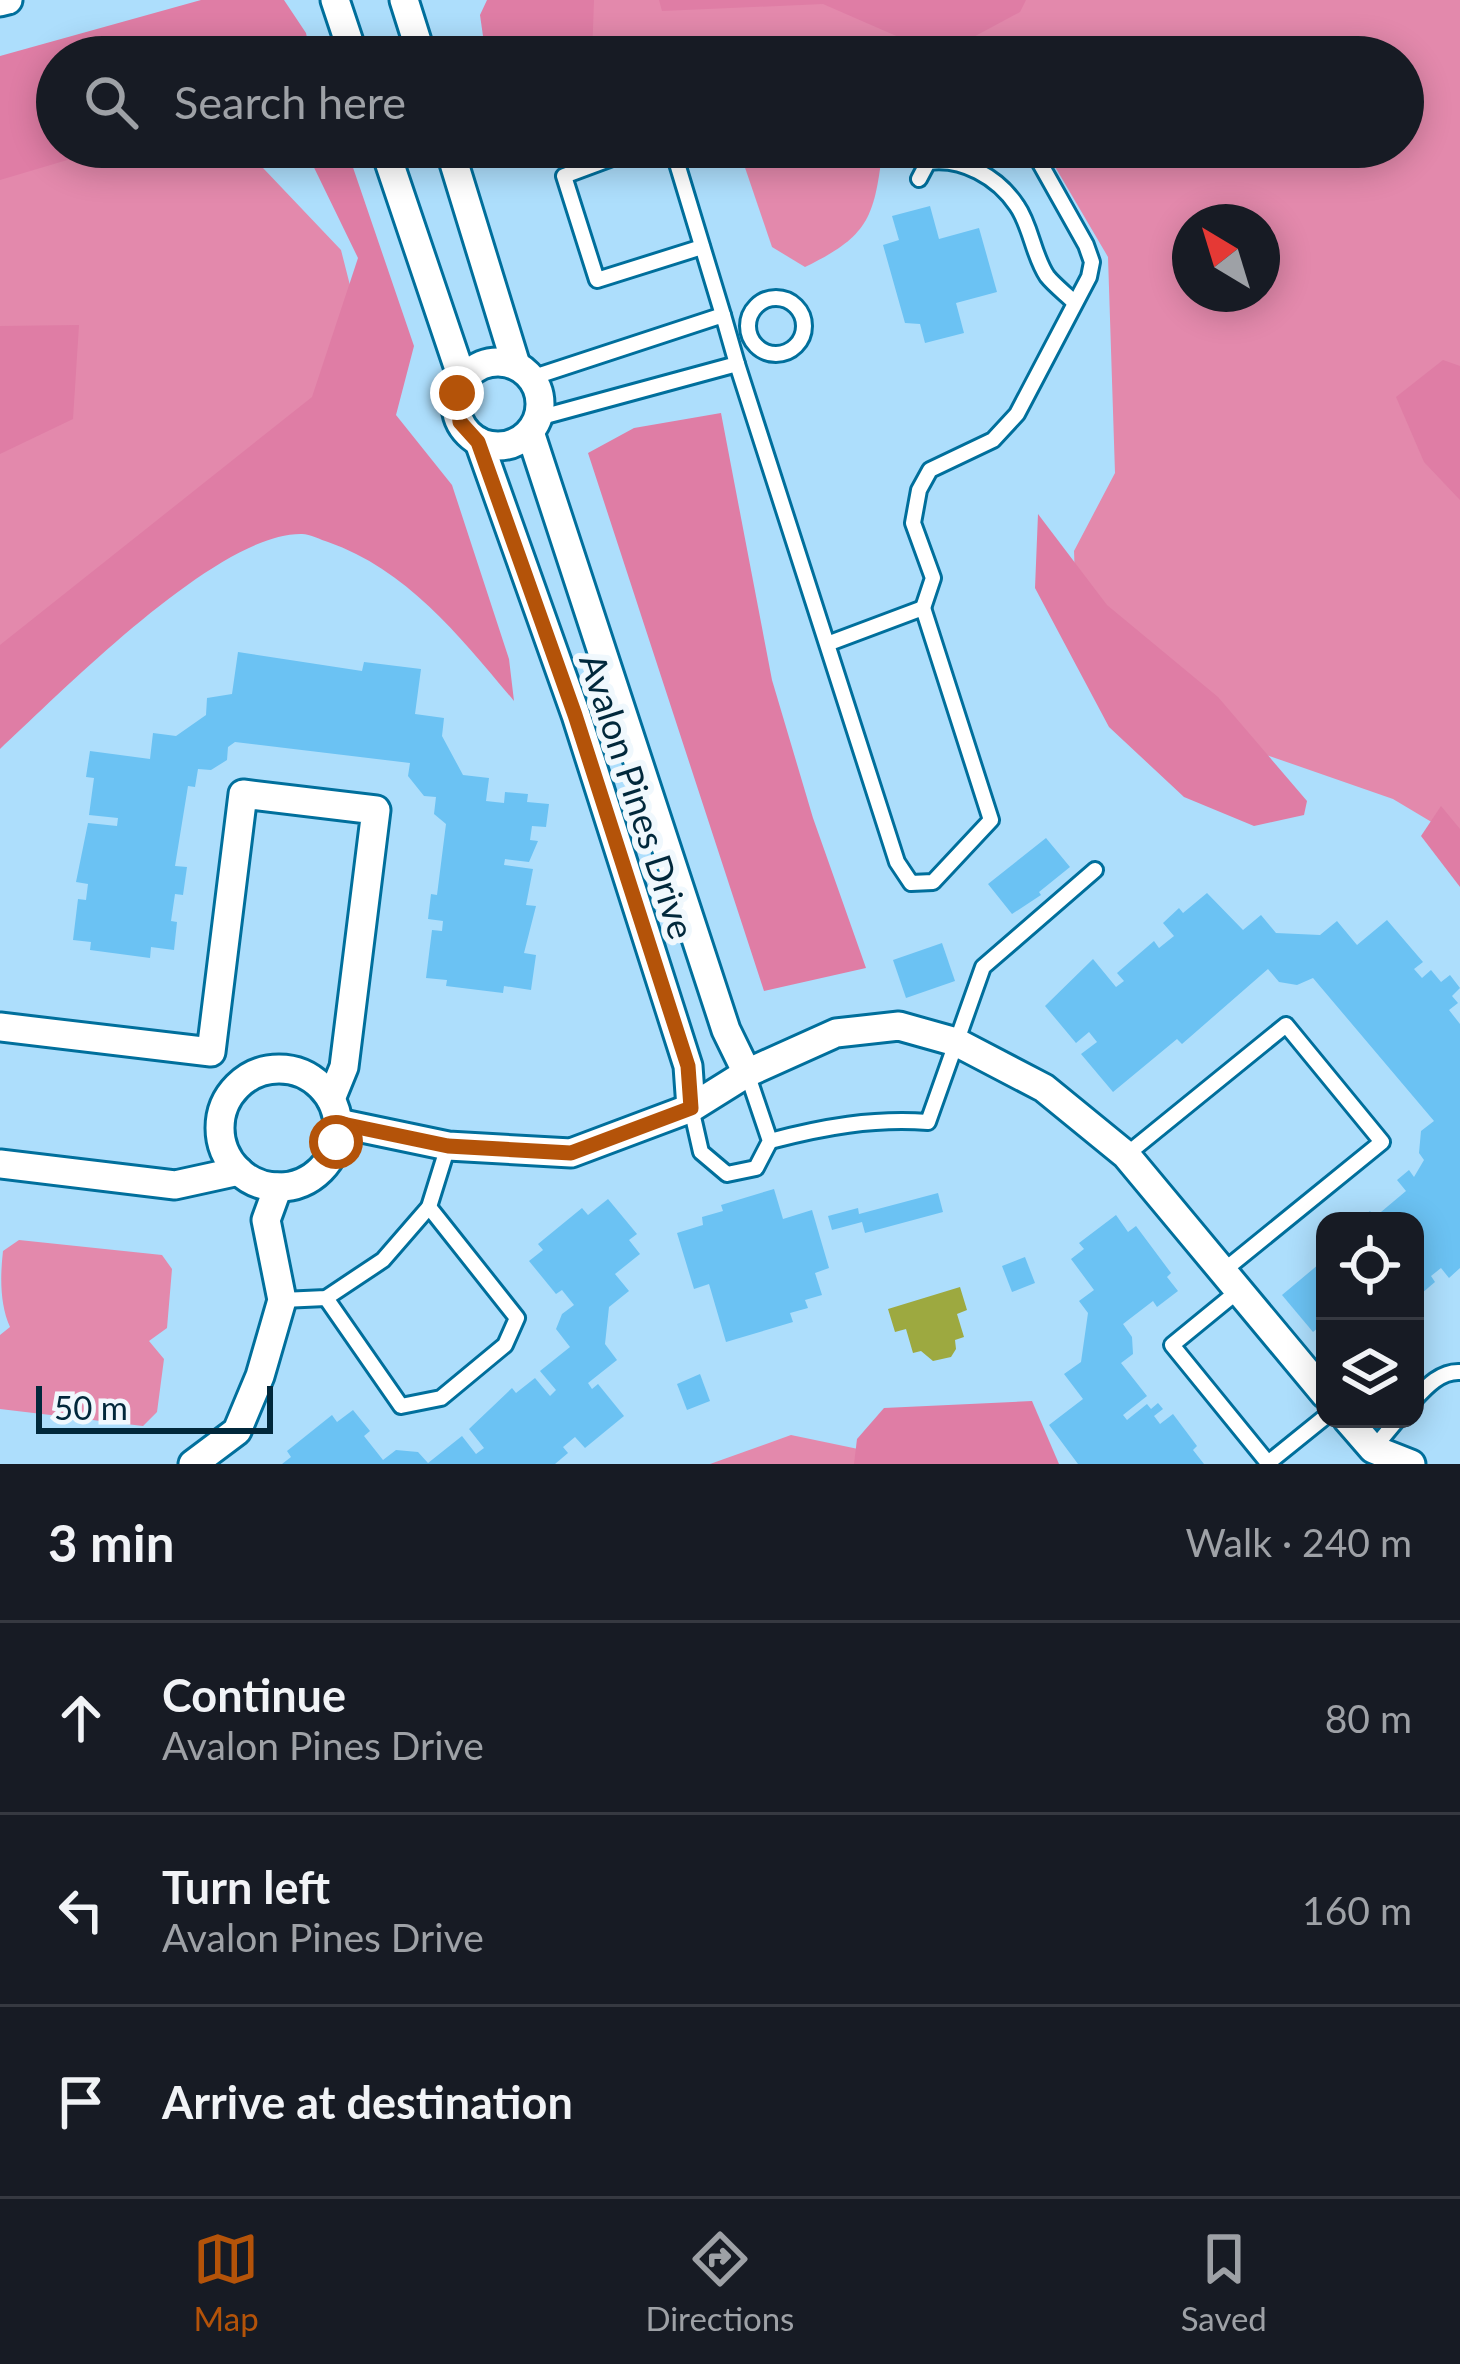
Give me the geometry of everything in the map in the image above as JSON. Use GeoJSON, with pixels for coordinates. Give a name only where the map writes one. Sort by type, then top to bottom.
{"type":"FeatureCollection","features":[{"type":"Feature","properties":{"kind":"street"},"geometry":{"type":"LineString","coordinates":[[334,0],[347,36]]}},
{"type":"Feature","properties":{"kind":"street"},"geometry":{"type":"LineString","coordinates":[[404,0],[415,36]]}},
{"type":"Feature","properties":{"kind":"street","name":"Avalon Pines Drive"},"geometry":{"type":"LineString","coordinates":[[391,168],[463,380],[456,408],[460,422],[478,442],[575,715],[688,1066],[691,1108]]}},
{"type":"Feature","properties":{"kind":"street","name":"Avalon Pines Drive"},"geometry":{"type":"LineString","coordinates":[[456,168],[524,371],[541,398],[534,425],[726,1030],[747,1073]]}},
{"type":"Feature","properties":{"kind":"street"},"geometry":{"type":"LineString","coordinates":[[463,380],[487,363],[524,371]]}},
{"type":"Feature","properties":{"kind":"street"},"geometry":{"type":"LineString","coordinates":[[478,442],[504,446],[534,425]]}},
{"type":"Feature","properties":{"kind":"street"},"geometry":{"type":"LineString","coordinates":[[212,1052],[243,794],[376,810],[344,1067],[334,1111],[336,1142],[315,1174],[298,1184],[257,1183],[238,1171],[220,1139],[225,1102],[250,1076],[286,1069],[320,1084],[334,1111],[448,1146],[571,1153],[691,1108],[747,1073],[836,1033],[899,1026],[956,1042],[1044,1088],[1126,1155],[1316,1383]]}},
{"type":"Feature","properties":{"kind":"street"},"geometry":{"type":"LineString","coordinates":[[0,1027],[212,1052],[250,1076]]}},
{"type":"Feature","properties":{"kind":"street"},"geometry":{"type":"LineString","coordinates":[[0,1164],[175,1186],[238,1171]]}},
{"type":"Feature","properties":{"kind":"street"},"geometry":{"type":"LineString","coordinates":[[193,1464],[237,1430],[260,1376],[282,1300],[266,1220],[278,1187]]}},
{"type":"Feature","properties":{"kind":"street"},"geometry":{"type":"LineString","coordinates":[[1355,1428],[1373,1449],[1412,1464]]}},
{"type":"Feature","properties":{"kind":"lane"},"geometry":{"type":"LineString","coordinates":[[586,168],[564,176],[597,280],[703,247]]}},
{"type":"Feature","properties":{"kind":"lane"},"geometry":{"type":"LineString","coordinates":[[679,168],[896,862],[911,884],[933,882],[991,820],[923,608],[933,578],[914,523],[919,490],[930,470],[993,440],[1017,414],[1092,262],[1042,168]]}},
{"type":"Feature","properties":{"kind":"lane"},"geometry":{"type":"LineString","coordinates":[[919,179],[925,168]]}},
{"type":"Feature","properties":{"kind":"lane"},"geometry":{"type":"LineString","coordinates":[[970,168],[1000,186],[1018,207],[1047,275],[1074,302]]}},
{"type":"Feature","properties":{"kind":"lane"},"geometry":{"type":"LineString","coordinates":[[784,299],[804,319],[798,344],[782,353],[757,347],[748,331],[752,313],[766,300],[784,299]]}},
{"type":"Feature","properties":{"kind":"lane"},"geometry":{"type":"LineString","coordinates":[[524,371],[723,315]]}},
{"type":"Feature","properties":{"kind":"lane"},"geometry":{"type":"LineString","coordinates":[[730,339],[748,331]]}},
{"type":"Feature","properties":{"kind":"lane"},"geometry":{"type":"LineString","coordinates":[[534,425],[737,364]]}},
{"type":"Feature","properties":{"kind":"lane"},"geometry":{"type":"LineString","coordinates":[[827,644],[923,608]]}},
{"type":"Feature","properties":{"kind":"lane"},"geometry":{"type":"LineString","coordinates":[[691,1108],[700,1152],[727,1174],[755,1168],[770,1142],[834,1125],[928,1122],[982,967],[1095,870]]}},
{"type":"Feature","properties":{"kind":"lane"},"geometry":{"type":"LineString","coordinates":[[1126,1155],[1286,1025],[1382,1142],[1230,1281],[1172,1345],[1268,1463],[1316,1424]]}},
{"type":"Feature","properties":{"kind":"lane"},"geometry":{"type":"LineString","coordinates":[[747,1073],[770,1142]]}},
{"type":"Feature","properties":{"kind":"lane"},"geometry":{"type":"LineString","coordinates":[[282,1300],[326,1298],[383,1260],[429,1207],[448,1146]]}},
{"type":"Feature","properties":{"kind":"lane"},"geometry":{"type":"LineString","coordinates":[[326,1298],[401,1406],[441,1398],[505,1346],[517,1318],[429,1207]]}},
{"type":"Feature","properties":{"kind":"lane"},"geometry":{"type":"LineString","coordinates":[[1424,1388],[1449,1371],[1460,1372]]}},
{"type":"Feature","properties":{"kind":"lane"},"geometry":{"type":"LineString","coordinates":[[1373,1449],[1390,1428]]}},
{"type":"Feature","properties":{"kind":"shaded area"},"geometry":{"type":"Polygon","coordinates":[[[201,0],[284,0],[307,36],[72,36],[201,0]]]}},
{"type":"Feature","properties":{"kind":"shaded area"},"geometry":{"type":"Polygon","coordinates":[[[487,0],[594,0],[593,36],[483,36],[480,15],[487,0]]]}},
{"type":"Feature","properties":{"kind":"shaded area"},"geometry":{"type":"Polygon","coordinates":[[[536,0],[1460,0],[1460,839],[1393,799],[1212,736],[1076,607],[1074,551],[1115,473],[1108,257],[1056,168],[1424,168],[1424,36],[571,36],[536,0]]]}},
{"type":"Feature","properties":{"kind":"shaded area"},"geometry":{"type":"Polygon","coordinates":[[[659,0],[1026,0],[1020,12],[975,36],[896,36],[823,4],[662,11],[659,0]]]}},
{"type":"Feature","properties":{"kind":"shaded area"},"geometry":{"type":"Polygon","coordinates":[[[36,46],[36,168],[40,168],[0,180],[0,56],[36,46]]]}},
{"type":"Feature","properties":{"kind":"shaded area"},"geometry":{"type":"Polygon","coordinates":[[[0,137],[36,143],[36,168],[263,168],[341,250],[369,360],[0,685],[0,137]]]}},
{"type":"Feature","properties":{"kind":"shaded area"},"geometry":{"type":"Polygon","coordinates":[[[314,168],[353,168],[414,346],[396,415],[452,485],[509,659],[514,701],[453,630],[408,588],[357,554],[302,534],[267,540],[186,586],[101,655],[0,749],[0,645],[312,397],[358,258],[314,168]]]}},
{"type":"Feature","properties":{"kind":"shaded area"},"geometry":{"type":"Polygon","coordinates":[[[745,168],[880,168],[872,207],[844,244],[805,267],[772,247],[745,168]]]}},
{"type":"Feature","properties":{"kind":"shaded area"},"geometry":{"type":"Polygon","coordinates":[[[79,325],[73,419],[0,454],[0,326],[79,325]]]}},
{"type":"Feature","properties":{"kind":"shaded area"},"geometry":{"type":"Polygon","coordinates":[[[1443,360],[1460,366],[1460,500],[1424,462],[1396,397],[1443,360]]]}},
{"type":"Feature","properties":{"kind":"shaded area"},"geometry":{"type":"Polygon","coordinates":[[[721,413],[772,680],[813,818],[866,968],[764,991],[588,453],[634,428],[721,413]]]}},
{"type":"Feature","properties":{"kind":"shaded area"},"geometry":{"type":"Polygon","coordinates":[[[1038,514],[1107,605],[1218,697],[1307,801],[1304,815],[1254,826],[1184,797],[1109,727],[1035,588],[1038,514]]]}},
{"type":"Feature","properties":{"kind":"shaded area"},"geometry":{"type":"Polygon","coordinates":[[[1441,806],[1460,829],[1460,887],[1421,836],[1441,806]]]}},
{"type":"Feature","properties":{"kind":"shaded area"},"geometry":{"type":"Polygon","coordinates":[[[19,1240],[162,1255],[172,1269],[167,1328],[149,1341],[164,1359],[157,1412],[143,1426],[0,1409],[0,1335],[10,1327],[2,1290],[3,1251],[19,1240]]]}},
{"type":"Feature","properties":{"kind":"shaded area"},"geometry":{"type":"Polygon","coordinates":[[[960,1287],[967,1310],[957,1314],[964,1337],[955,1340],[951,1357],[933,1361],[921,1351],[913,1353],[906,1329],[895,1332],[888,1309],[960,1287]]]}},
{"type":"Feature","properties":{"kind":"shaded area"},"geometry":{"type":"Polygon","coordinates":[[[1032,1401],[1059,1464],[854,1464],[857,1439],[884,1408],[1032,1401]]]}},
{"type":"Feature","properties":{"kind":"shaded area"},"geometry":{"type":"Polygon","coordinates":[[[791,1435],[930,1464],[710,1464],[791,1435]]]}},
{"type":"Feature","properties":{"kind":"building"},"geometry":{"type":"Polygon","coordinates":[[[930,206],[939,239],[979,228],[997,292],[956,303],[964,333],[925,343],[920,324],[905,323],[883,245],[899,240],[892,216],[930,206]]]}},
{"type":"Feature","properties":{"kind":"building"},"geometry":{"type":"Polygon","coordinates":[[[238,652],[362,671],[364,662],[421,669],[415,714],[444,718],[442,736],[463,775],[489,778],[486,801],[504,803],[505,792],[528,794],[527,802],[549,804],[546,827],[532,826],[530,840],[538,841],[529,862],[505,859],[504,865],[533,869],[526,905],[536,906],[524,953],[536,955],[531,990],[504,986],[503,993],[446,986],[447,980],[426,978],[432,930],[442,931],[443,921],[428,919],[431,894],[437,895],[446,824],[434,814],[436,797],[424,796],[408,776],[410,763],[235,742],[228,747],[227,760],[211,770],[198,769],[195,787],[188,786],[175,866],[187,867],[183,895],[175,894],[174,950],[151,947],[150,958],[90,950],[91,942],[73,940],[78,899],[86,900],[88,884],[76,882],[88,823],[117,826],[118,818],[89,815],[94,778],[86,777],[90,751],[150,759],[153,733],[176,736],[206,715],[207,698],[232,694],[238,652]]]}},
{"type":"Feature","properties":{"kind":"building"},"geometry":{"type":"Polygon","coordinates":[[[1046,838],[1070,867],[1012,914],[988,884],[1046,838]]]}},
{"type":"Feature","properties":{"kind":"building"},"geometry":{"type":"Polygon","coordinates":[[[1207,893],[1243,930],[1261,915],[1276,933],[1320,935],[1337,921],[1357,945],[1387,920],[1423,962],[1414,969],[1422,978],[1431,970],[1441,982],[1450,975],[1460,988],[1452,996],[1458,1003],[1449,1010],[1460,1024],[1460,1268],[1449,1278],[1441,1268],[1424,1291],[1424,1212],[1381,1212],[1406,1191],[1397,1180],[1409,1170],[1414,1177],[1424,1160],[1419,1153],[1421,1131],[1434,1121],[1313,978],[1297,985],[1279,982],[1268,969],[1182,1044],[1177,1039],[1113,1092],[1081,1054],[1097,1042],[1089,1032],[1076,1043],[1045,1006],[1093,959],[1116,987],[1124,981],[1117,973],[1154,941],[1159,948],[1174,936],[1163,923],[1179,908],[1183,913],[1207,893]]]}},
{"type":"Feature","properties":{"kind":"building"},"geometry":{"type":"Polygon","coordinates":[[[942,943],[955,981],[906,998],[893,960],[942,943]]]}},
{"type":"Feature","properties":{"kind":"building"},"geometry":{"type":"Polygon","coordinates":[[[774,1189],[783,1219],[812,1210],[829,1268],[815,1273],[822,1295],[805,1300],[808,1308],[790,1313],[793,1322],[726,1342],[709,1284],[694,1289],[677,1233],[703,1225],[702,1217],[723,1211],[721,1205],[774,1189]]]}},
{"type":"Feature","properties":{"kind":"building"},"geometry":{"type":"Polygon","coordinates":[[[938,1193],[943,1212],[865,1233],[862,1222],[832,1230],[828,1216],[858,1208],[859,1214],[938,1193]]]}},
{"type":"Feature","properties":{"kind":"building"},"geometry":{"type":"Polygon","coordinates":[[[608,1199],[637,1234],[629,1240],[640,1254],[615,1274],[629,1291],[609,1307],[605,1344],[617,1360],[588,1383],[592,1389],[598,1384],[624,1416],[585,1448],[575,1437],[563,1447],[568,1453],[555,1464],[282,1464],[291,1457],[287,1451],[332,1415],[337,1422],[353,1410],[370,1431],[364,1436],[383,1460],[396,1450],[418,1452],[428,1463],[462,1436],[476,1454],[484,1448],[469,1429],[512,1388],[516,1393],[535,1378],[550,1396],[556,1390],[540,1371],[570,1347],[556,1329],[562,1314],[574,1305],[562,1290],[556,1294],[529,1261],[543,1250],[538,1244],[582,1208],[588,1215],[608,1199]]]}},
{"type":"Feature","properties":{"kind":"building"},"geometry":{"type":"Polygon","coordinates":[[[1116,1215],[1128,1232],[1136,1226],[1171,1273],[1167,1277],[1178,1291],[1157,1307],[1153,1301],[1123,1324],[1132,1337],[1133,1354],[1121,1363],[1147,1396],[1123,1415],[1127,1420],[1147,1404],[1151,1409],[1158,1403],[1163,1409],[1154,1416],[1160,1424],[1173,1414],[1204,1464],[1078,1464],[1049,1425],[1083,1399],[1064,1374],[1081,1362],[1088,1313],[1079,1301],[1094,1290],[1071,1259],[1084,1249],[1079,1243],[1116,1215]]]}},
{"type":"Feature","properties":{"kind":"building"},"geometry":{"type":"Polygon","coordinates":[[[1025,1257],[1035,1283],[1012,1292],[1002,1266],[1025,1257]]]}},
{"type":"Feature","properties":{"kind":"building"},"geometry":{"type":"Polygon","coordinates":[[[1316,1267],[1316,1330],[1313,1332],[1282,1295],[1316,1267]]]}},
{"type":"Feature","properties":{"kind":"building"},"geometry":{"type":"Polygon","coordinates":[[[700,1374],[710,1401],[687,1410],[677,1384],[700,1374]]]}},
{"type":"Feature","properties":{"kind":"route"},"geometry":{"type":"LineString","coordinates":[[336,1142],[338,1123],[448,1146],[571,1153],[691,1108],[688,1066],[575,715],[478,442],[460,422],[457,393]]}}]}
